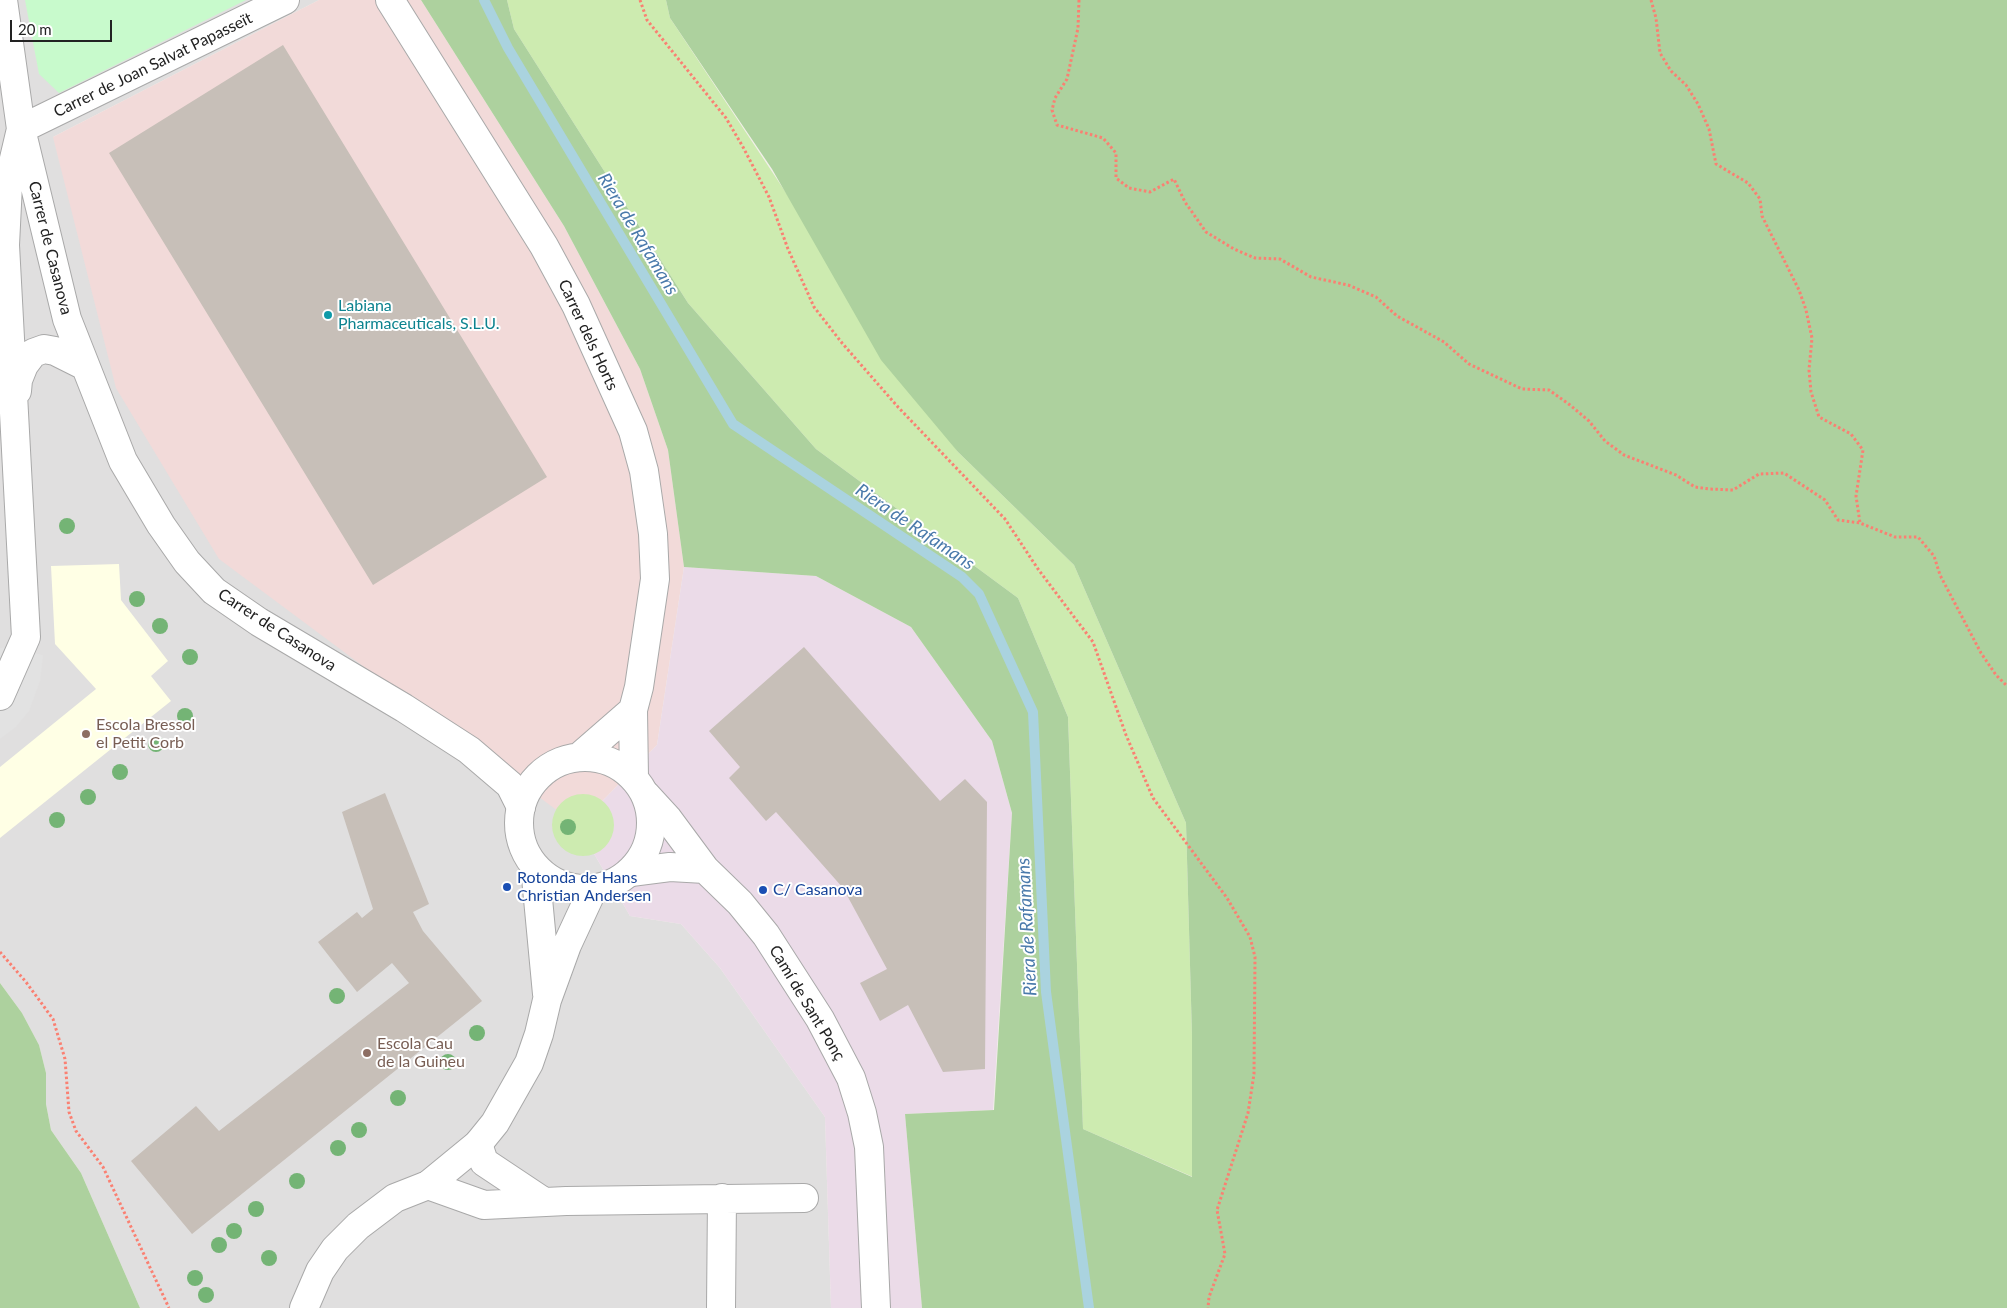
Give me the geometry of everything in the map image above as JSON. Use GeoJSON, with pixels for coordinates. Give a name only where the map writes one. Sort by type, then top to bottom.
{"type":"FeatureCollection","features":[{"type":"Feature","properties":{"kind":"street","name":"Carrer de Casanova"},"geometry":{"type":"LineString","coordinates":[[3,0],[21,129],[67,319],[123,461],[161,525],[187,562],[214,591],[259,622],[404,708],[469,750],[510,785],[521,807]]}},
{"type":"Feature","properties":{"kind":"street","name":"Carrer de Joan Salvat Papasseït"},"geometry":{"type":"LineString","coordinates":[[21,129],[285,0]]}},
{"type":"Feature","properties":{"kind":"street","name":"Carrer dels Horts"},"geometry":{"type":"LineString","coordinates":[[390,0],[544,246],[576,305],[633,432],[644,471],[653,534],[655,579],[640,687],[633,710],[640,786]]}},
{"type":"Feature","properties":{"kind":"street","name":"Carrer de Casanova"},"geometry":{"type":"LineString","coordinates":[[0,696],[6,676],[26,637],[5,245],[8,184],[21,129]]}},
{"type":"Feature","properties":{"kind":"street","name":"Carrer de Casanova"},"geometry":{"type":"LineString","coordinates":[[14,414],[18,380],[24,364],[33,353],[44,349],[55,351],[85,366]]}},
{"type":"Feature","properties":{"kind":"street"},"geometry":{"type":"LineString","coordinates":[[579,757],[633,710]]}},
{"type":"Feature","properties":{"kind":"street"},"geometry":{"type":"LineString","coordinates":[[640,786],[651,814],[651,835],[644,855],[631,872],[613,884],[593,889],[571,889],[552,881],[535,867],[524,849],[519,829],[521,807],[529,787],[543,772],[560,762],[579,757],[600,757],[620,763],[640,786],[668,819],[705,869]]}},
{"type":"Feature","properties":{"kind":"street"},"geometry":{"type":"LineString","coordinates":[[535,867],[547,1000]]}},
{"type":"Feature","properties":{"kind":"street"},"geometry":{"type":"LineString","coordinates":[[631,872],[670,867],[705,869]]}},
{"type":"Feature","properties":{"kind":"street","name":"Camí de Sant Ponç"},"geometry":{"type":"LineString","coordinates":[[705,869],[740,903],[766,935],[820,1019],[851,1078],[862,1113],[869,1147],[876,1308]]}},
{"type":"Feature","properties":{"kind":"street"},"geometry":{"type":"LineString","coordinates":[[304,1308],[320,1271],[335,1249],[358,1226],[395,1198],[428,1185],[478,1144],[495,1123],[529,1062],[539,1034],[547,1000],[567,945],[593,889]]}},
{"type":"Feature","properties":{"kind":"street"},"geometry":{"type":"LineString","coordinates":[[478,1144],[484,1162],[544,1202]]}},
{"type":"Feature","properties":{"kind":"street"},"geometry":{"type":"LineString","coordinates":[[428,1185],[484,1205],[722,1198],[804,1198]]}},
{"type":"Feature","properties":{"kind":"street"},"geometry":{"type":"LineString","coordinates":[[721,1308],[722,1198]]}},
{"type":"Feature","properties":{"kind":"path"},"geometry":{"type":"LineString","coordinates":[[640,0],[647,20],[726,118],[744,147],[769,197],[788,249],[814,307],[886,394],[1005,520],[1038,569],[1093,642],[1126,735],[1153,798],[1227,898],[1250,937],[1255,957],[1254,1074],[1248,1113],[1217,1210],[1226,1254],[1209,1298],[1208,1308]]}},
{"type":"Feature","properties":{"kind":"path"},"geometry":{"type":"LineString","coordinates":[[1079,0],[1078,28],[1067,79],[1055,98],[1052,110],[1056,125],[1103,138],[1116,153],[1116,178],[1128,188],[1150,192],[1174,179],[1185,202],[1206,232],[1234,249],[1255,258],[1280,259],[1311,277],[1348,284],[1376,297],[1397,316],[1444,342],[1469,364],[1522,390],[1549,390],[1570,405],[1589,422],[1605,441],[1624,456],[1676,475],[1695,486],[1709,489],[1734,490],[1759,474],[1784,473],[1825,500],[1838,520],[1860,524],[1894,536],[1918,537],[1934,556],[1940,575],[1981,653],[1996,675],[2007,686]]}},
{"type":"Feature","properties":{"kind":"path"},"geometry":{"type":"LineString","coordinates":[[1651,0],[1656,18],[1660,53],[1672,71],[1686,85],[1698,104],[1709,129],[1716,164],[1748,183],[1760,199],[1762,216],[1799,290],[1806,310],[1812,338],[1809,378],[1819,418],[1852,434],[1863,450],[1856,496],[1860,524]]}},
{"type":"Feature","properties":{"kind":"path"},"geometry":{"type":"LineString","coordinates":[[0,952],[26,982],[53,1019],[65,1060],[69,1112],[76,1131],[103,1167],[169,1308]]}},
{"type":"Feature","properties":{"kind":"shaded area"},"geometry":{"type":"Polygon","coordinates":[[[0,0],[319,0],[53,137],[578,826],[630,916],[681,924],[720,968],[825,1117],[831,1308],[140,1308],[81,1173],[51,1130],[46,1104],[46,1073],[39,1045],[22,1013],[0,983],[0,0]]]}},
{"type":"Feature","properties":{"kind":"shaded area"},"geometry":{"type":"Polygon","coordinates":[[[319,0],[421,0],[564,226],[640,369],[668,450],[684,567],[657,745],[578,826],[219,559],[116,388],[53,137],[319,0]]]}},
{"type":"Feature","properties":{"kind":"shaded area","name":"Escola Bressol el Petit Corb"},"geometry":{"type":"Polygon","coordinates":[[[119,564],[121,600],[168,661],[151,676],[171,701],[0,838],[0,767],[96,689],[55,644],[51,566],[119,564]]]}},
{"type":"Feature","properties":{"kind":"shaded area"},"geometry":{"type":"Polygon","coordinates":[[[684,567],[816,576],[911,627],[992,741],[1012,813],[993,1110],[905,1114],[922,1308],[831,1308],[825,1117],[720,968],[681,924],[630,916],[578,826],[657,745],[684,567]]]}},
{"type":"Feature","properties":{"kind":"shaded area"},"geometry":{"type":"Polygon","coordinates":[[[10,647],[43,655],[40,681],[29,711],[16,727],[0,739],[0,648],[10,647]]]}},
{"type":"Feature","properties":{"kind":"green space"},"geometry":{"type":"Polygon","coordinates":[[[25,0],[246,0],[59,93],[39,74],[25,0]]]}},
{"type":"Feature","properties":{"kind":"green space"},"geometry":{"type":"Polygon","coordinates":[[[421,0],[507,0],[514,29],[688,303],[816,449],[1018,598],[1068,717],[1083,1129],[1192,1177],[1192,1036],[1186,823],[1074,565],[958,452],[881,360],[772,169],[670,18],[666,0],[2007,0],[2007,1308],[922,1308],[905,1114],[994,1110],[1012,813],[992,741],[911,627],[816,576],[684,567],[668,450],[640,369],[564,226],[421,0]]]}},
{"type":"Feature","properties":{"kind":"green space"},"geometry":{"type":"Polygon","coordinates":[[[507,0],[666,0],[670,18],[958,452],[1074,565],[1186,823],[1192,1036],[1193,1177],[1083,1129],[1068,717],[1018,598],[816,449],[688,303],[514,29],[507,0]]]}},
{"type":"Feature","properties":{"kind":"green space","name":"Rotonda de Hans Christian Andersen"},"geometry":{"type":"Polygon","coordinates":[[[583,794],[595,797],[605,803],[611,813],[614,825],[611,837],[605,847],[595,853],[583,856],[571,853],[561,847],[555,837],[552,825],[555,813],[561,803],[571,797],[583,794]]]}},
{"type":"Feature","properties":{"kind":"green space"},"geometry":{"type":"Polygon","coordinates":[[[0,983],[22,1013],[39,1045],[46,1073],[46,1104],[51,1130],[81,1173],[140,1308],[0,1308],[0,983]]]}},
{"type":"Feature","properties":{"kind":"building","name":"Labiana Pharmaceuticals, S.L.U."},"geometry":{"type":"Polygon","coordinates":[[[283,45],[547,477],[373,585],[109,153],[283,45]]]}},
{"type":"Feature","properties":{"kind":"building"},"geometry":{"type":"Polygon","coordinates":[[[804,647],[940,801],[965,779],[987,802],[985,1069],[943,1072],[908,1005],[880,1021],[860,983],[887,969],[843,888],[776,812],[766,821],[729,778],[740,767],[709,731],[804,647]]]}},
{"type":"Feature","properties":{"kind":"building","name":"Escola Cau de la Guineu"},"geometry":{"type":"Polygon","coordinates":[[[385,793],[429,904],[413,912],[423,931],[482,1001],[192,1234],[131,1161],[196,1106],[219,1131],[409,983],[392,963],[357,992],[318,942],[357,912],[362,918],[373,909],[342,812],[385,793]]]}},
{"type":"Feature","properties":{"kind":"waterway","name":"Riera de Rafamans"},"geometry":{"type":"LineString","coordinates":[[484,0],[508,48],[733,424],[962,577],[979,594],[1033,712],[1046,992],[1089,1308]]}},
{"type":"Feature","properties":{"kind":"place","name":"Labiana Pharmaceuticals, S.L.U."},"geometry":{"type":"Point","coordinates":[328,315]}},
{"type":"Feature","properties":{"kind":"place","name":"Escola Bressol el Petit Corb"},"geometry":{"type":"Point","coordinates":[86,734]}},
{"type":"Feature","properties":{"kind":"place","name":"Rotonda de Hans Christian Andersen"},"geometry":{"type":"Point","coordinates":[507,887]}},
{"type":"Feature","properties":{"kind":"place","name":"C/ Casanova"},"geometry":{"type":"Point","coordinates":[763,890]}},
{"type":"Feature","properties":{"kind":"place","name":"Escola Cau de la Guineu"},"geometry":{"type":"Point","coordinates":[367,1053]}}]}
